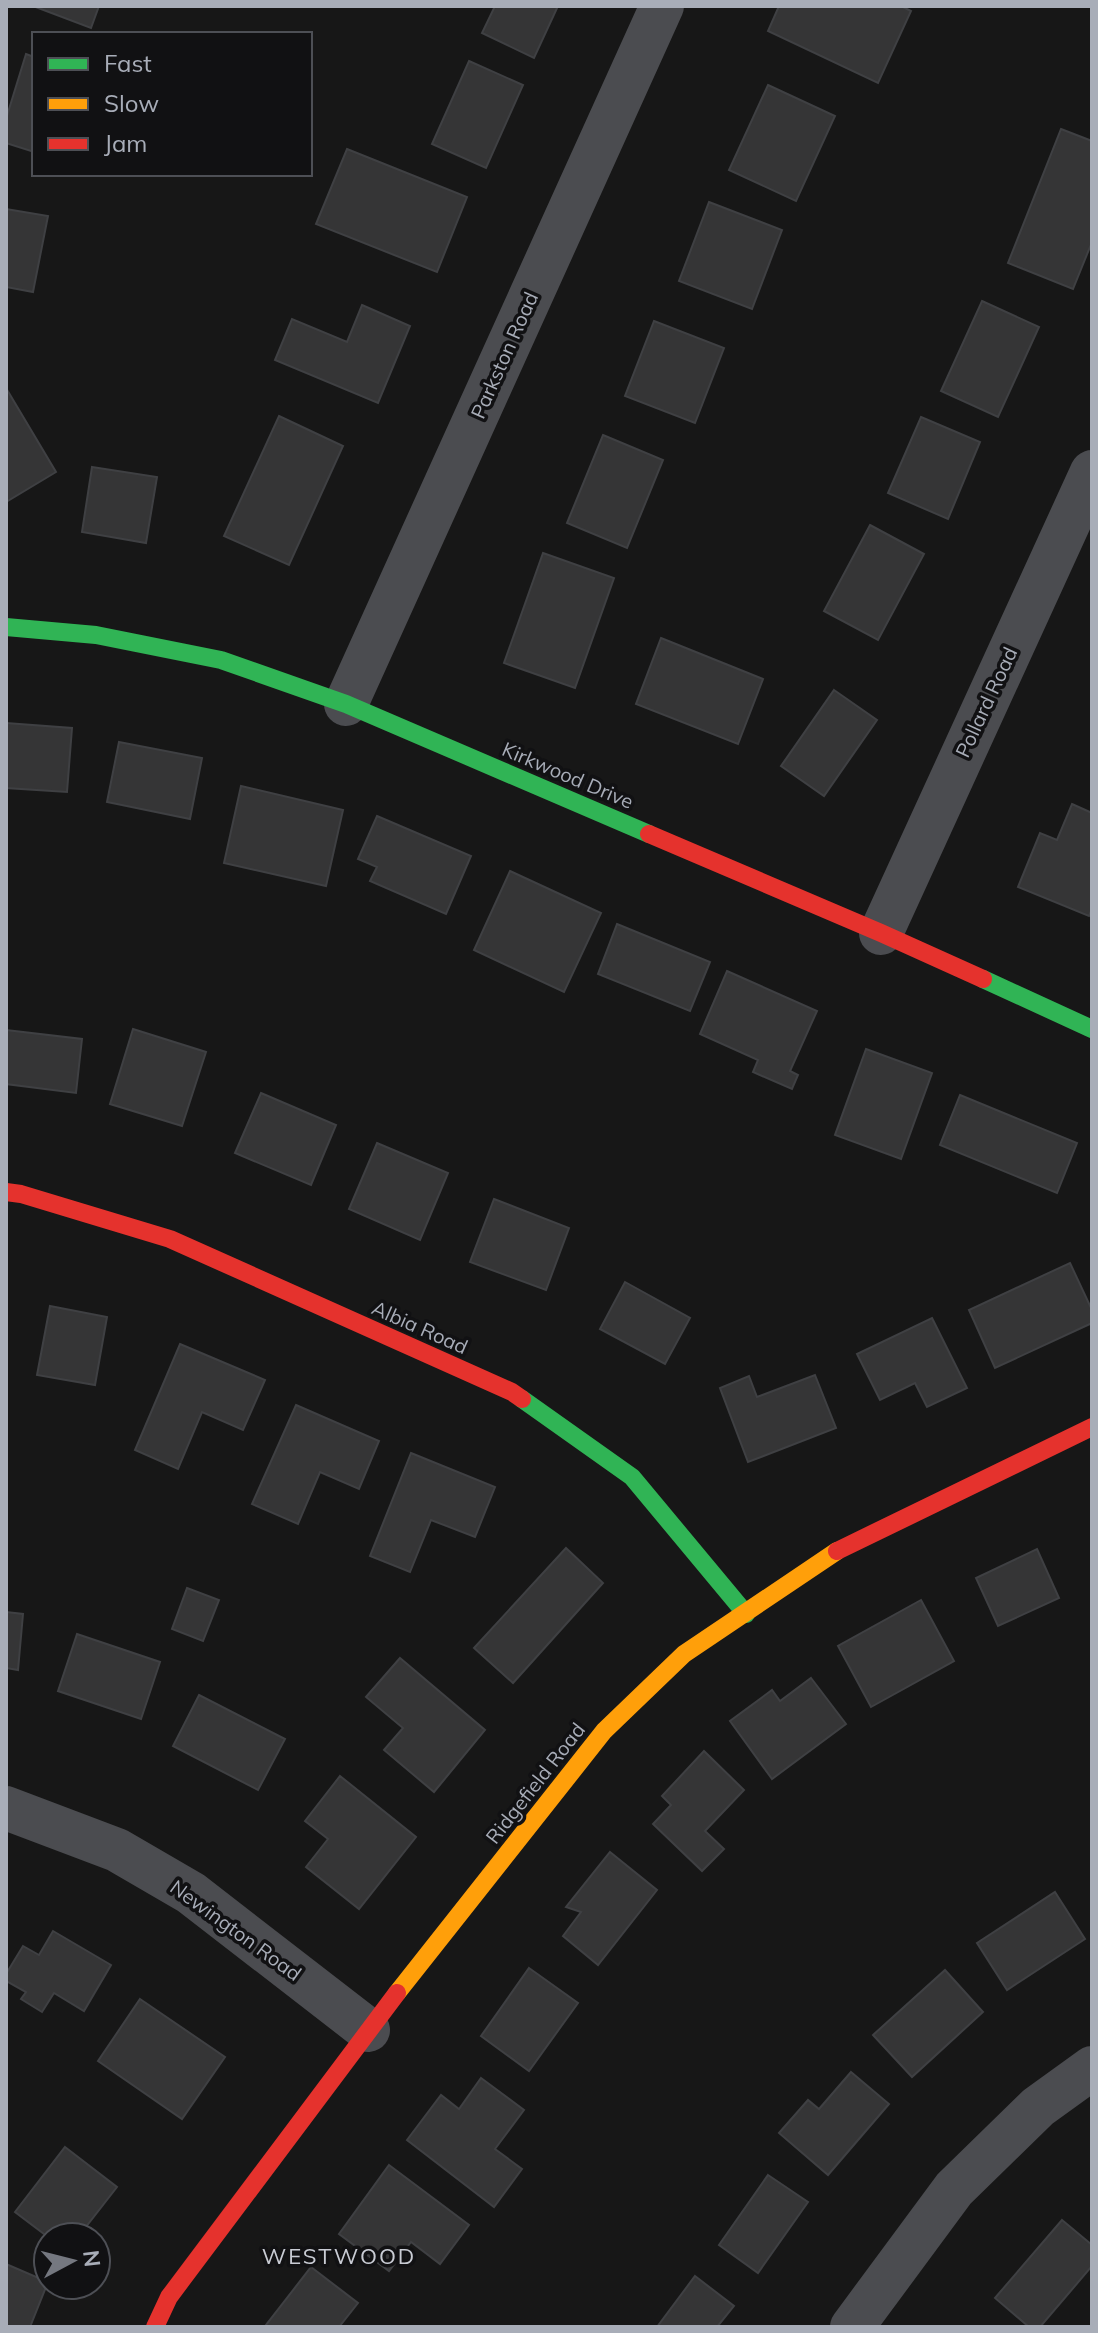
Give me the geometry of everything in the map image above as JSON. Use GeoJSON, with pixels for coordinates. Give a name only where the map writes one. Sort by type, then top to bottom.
{"type":"FeatureCollection","features":[{"type":"Feature","properties":{"kind":"street","name":"Parkston Road"},"geometry":{"type":"LineString","coordinates":[[346,704],[662,6]]}},
{"type":"Feature","properties":{"kind":"street","name":"Pollard Road"},"geometry":{"type":"LineString","coordinates":[[881,933],[1092,472]]}},
{"type":"Feature","properties":{"kind":"street","name":"Kirkwood Drive"},"geometry":{"type":"LineString","coordinates":[[6,627],[96,635],[221,660],[346,704],[881,933],[1092,1029]]}},
{"type":"Feature","properties":{"kind":"street","name":"Albia Road"},"geometry":{"type":"LineString","coordinates":[[6,1192],[170,1239],[512,1392],[632,1477],[746,1614]]}},
{"type":"Feature","properties":{"kind":"street","name":"Ridgefield Road"},"geometry":{"type":"LineString","coordinates":[[155,2327],[169,2297],[368,2030],[604,1731],[684,1654],[837,1551],[1092,1427]]}},
{"type":"Feature","properties":{"kind":"street","name":"Newington Road"},"geometry":{"type":"LineString","coordinates":[[6,1808],[117,1850],[191,1893],[368,2030]]}},
{"type":"Feature","properties":{"kind":"street"},"geometry":{"type":"LineString","coordinates":[[852,2327],[954,2189],[1038,2107],[1092,2068]]}},
{"type":"Feature","properties":{"kind":"building"},"geometry":{"type":"Polygon","coordinates":[[[33,6],[99,6],[91,28],[33,6]]]}},
{"type":"Feature","properties":{"kind":"building"},"geometry":{"type":"Polygon","coordinates":[[[495,6],[558,6],[534,58],[482,33],[495,6]]]}},
{"type":"Feature","properties":{"kind":"building"},"geometry":{"type":"Polygon","coordinates":[[[779,6],[901,6],[911,11],[878,83],[768,31],[779,6]]]}},
{"type":"Feature","properties":{"kind":"building"},"geometry":{"type":"Polygon","coordinates":[[[26,54],[32,56],[32,151],[6,143],[6,119],[26,54]]]}},
{"type":"Feature","properties":{"kind":"building"},"geometry":{"type":"Polygon","coordinates":[[[469,61],[523,85],[486,168],[432,144],[469,61]]]}},
{"type":"Feature","properties":{"kind":"building"},"geometry":{"type":"Polygon","coordinates":[[[768,85],[835,116],[796,201],[729,170],[768,85]]]}},
{"type":"Feature","properties":{"kind":"building"},"geometry":{"type":"Polygon","coordinates":[[[1061,129],[1092,141],[1092,242],[1073,289],[1008,263],[1061,129]]]}},
{"type":"Feature","properties":{"kind":"building"},"geometry":{"type":"Polygon","coordinates":[[[347,149],[467,197],[437,272],[316,224],[347,149]]]}},
{"type":"Feature","properties":{"kind":"building"},"geometry":{"type":"Polygon","coordinates":[[[709,202],[782,230],[752,309],[679,281],[709,202]]]}},
{"type":"Feature","properties":{"kind":"building"},"geometry":{"type":"Polygon","coordinates":[[[6,209],[48,216],[33,292],[6,287],[6,209]]]}},
{"type":"Feature","properties":{"kind":"building"},"geometry":{"type":"Polygon","coordinates":[[[982,301],[1039,327],[998,417],[941,391],[982,301]]]}},
{"type":"Feature","properties":{"kind":"building"},"geometry":{"type":"Polygon","coordinates":[[[362,305],[410,326],[378,403],[275,360],[292,319],[347,342],[362,305]]]}},
{"type":"Feature","properties":{"kind":"building"},"geometry":{"type":"Polygon","coordinates":[[[654,321],[724,348],[695,423],[625,396],[654,321]]]}},
{"type":"Feature","properties":{"kind":"building"},"geometry":{"type":"Polygon","coordinates":[[[6,388],[56,472],[6,502],[6,388]]]}},
{"type":"Feature","properties":{"kind":"building"},"geometry":{"type":"Polygon","coordinates":[[[279,416],[343,446],[289,565],[224,536],[279,416]]]}},
{"type":"Feature","properties":{"kind":"building"},"geometry":{"type":"Polygon","coordinates":[[[921,417],[980,442],[948,519],[888,493],[921,417]]]}},
{"type":"Feature","properties":{"kind":"building"},"geometry":{"type":"Polygon","coordinates":[[[603,435],[663,460],[627,548],[567,523],[603,435]]]}},
{"type":"Feature","properties":{"kind":"building"},"geometry":{"type":"Polygon","coordinates":[[[92,467],[157,477],[146,543],[82,532],[92,467]]]}},
{"type":"Feature","properties":{"kind":"building"},"geometry":{"type":"Polygon","coordinates":[[[870,525],[924,554],[878,640],[824,611],[870,525]]]}},
{"type":"Feature","properties":{"kind":"building"},"geometry":{"type":"Polygon","coordinates":[[[543,553],[614,578],[575,688],[504,663],[543,553]]]}},
{"type":"Feature","properties":{"kind":"building"},"geometry":{"type":"Polygon","coordinates":[[[661,638],[763,679],[738,744],[636,704],[661,638]]]}},
{"type":"Feature","properties":{"kind":"building"},"geometry":{"type":"Polygon","coordinates":[[[834,690],[877,720],[824,796],[781,766],[834,690]]]}},
{"type":"Feature","properties":{"kind":"building"},"geometry":{"type":"Polygon","coordinates":[[[6,723],[72,728],[67,792],[6,788],[6,723]]]}},
{"type":"Feature","properties":{"kind":"building"},"geometry":{"type":"Polygon","coordinates":[[[119,742],[202,758],[190,819],[107,802],[119,742]]]}},
{"type":"Feature","properties":{"kind":"building"},"geometry":{"type":"Polygon","coordinates":[[[241,786],[343,810],[326,886],[224,863],[241,786]]]}},
{"type":"Feature","properties":{"kind":"building"},"geometry":{"type":"Polygon","coordinates":[[[1072,804],[1092,813],[1092,909],[1089,916],[1018,887],[1040,833],[1057,840],[1072,804]]]}},
{"type":"Feature","properties":{"kind":"building"},"geometry":{"type":"Polygon","coordinates":[[[377,816],[471,856],[446,914],[370,881],[377,867],[358,859],[377,816]]]}},
{"type":"Feature","properties":{"kind":"building"},"geometry":{"type":"Polygon","coordinates":[[[510,871],[601,913],[564,992],[474,950],[510,871]]]}},
{"type":"Feature","properties":{"kind":"building"},"geometry":{"type":"Polygon","coordinates":[[[617,924],[710,962],[690,1011],[598,974],[617,924]]]}},
{"type":"Feature","properties":{"kind":"building"},"geometry":{"type":"Polygon","coordinates":[[[727,971],[817,1011],[790,1071],[798,1075],[792,1089],[753,1072],[758,1060],[700,1034],[727,971]]]}},
{"type":"Feature","properties":{"kind":"building"},"geometry":{"type":"Polygon","coordinates":[[[133,1029],[206,1052],[182,1126],[110,1104],[133,1029]]]}},
{"type":"Feature","properties":{"kind":"building"},"geometry":{"type":"Polygon","coordinates":[[[6,1030],[82,1039],[76,1093],[6,1084],[6,1030]]]}},
{"type":"Feature","properties":{"kind":"building"},"geometry":{"type":"Polygon","coordinates":[[[866,1049],[932,1073],[901,1159],[835,1135],[866,1049]]]}},
{"type":"Feature","properties":{"kind":"building"},"geometry":{"type":"Polygon","coordinates":[[[261,1093],[336,1125],[311,1185],[235,1153],[261,1093]]]}},
{"type":"Feature","properties":{"kind":"building"},"geometry":{"type":"Polygon","coordinates":[[[960,1095],[1077,1143],[1057,1193],[940,1145],[960,1095]]]}},
{"type":"Feature","properties":{"kind":"building"},"geometry":{"type":"Polygon","coordinates":[[[377,1143],[448,1173],[420,1240],[349,1209],[377,1143]]]}},
{"type":"Feature","properties":{"kind":"building"},"geometry":{"type":"Polygon","coordinates":[[[494,1199],[569,1228],[546,1290],[470,1262],[494,1199]]]}},
{"type":"Feature","properties":{"kind":"building"},"geometry":{"type":"Polygon","coordinates":[[[1070,1263],[1092,1310],[1092,1323],[995,1368],[969,1310],[1070,1263]]]}},
{"type":"Feature","properties":{"kind":"building"},"geometry":{"type":"Polygon","coordinates":[[[625,1282],[690,1318],[665,1364],[600,1329],[625,1282]]]}},
{"type":"Feature","properties":{"kind":"building"},"geometry":{"type":"Polygon","coordinates":[[[50,1306],[107,1317],[95,1385],[37,1375],[50,1306]]]}},
{"type":"Feature","properties":{"kind":"building"},"geometry":{"type":"Polygon","coordinates":[[[932,1318],[967,1388],[927,1407],[915,1383],[880,1400],[857,1354],[932,1318]]]}},
{"type":"Feature","properties":{"kind":"building"},"geometry":{"type":"Polygon","coordinates":[[[180,1344],[265,1380],[243,1430],[202,1412],[178,1469],[135,1450],[180,1344]]]}},
{"type":"Feature","properties":{"kind":"building"},"geometry":{"type":"Polygon","coordinates":[[[815,1375],[836,1428],[748,1462],[720,1388],[749,1376],[757,1397],[815,1375]]]}},
{"type":"Feature","properties":{"kind":"building"},"geometry":{"type":"Polygon","coordinates":[[[296,1405],[379,1441],[359,1489],[320,1472],[298,1524],[252,1504],[296,1405]]]}},
{"type":"Feature","properties":{"kind":"building"},"geometry":{"type":"Polygon","coordinates":[[[411,1453],[495,1487],[475,1537],[431,1520],[410,1572],[370,1556],[411,1453]]]}},
{"type":"Feature","properties":{"kind":"building"},"geometry":{"type":"Polygon","coordinates":[[[566,1548],[603,1583],[513,1683],[474,1648],[566,1548]]]}},
{"type":"Feature","properties":{"kind":"building"},"geometry":{"type":"Polygon","coordinates":[[[1037,1549],[1059,1598],[998,1626],[976,1578],[1037,1549]]]}},
{"type":"Feature","properties":{"kind":"building"},"geometry":{"type":"Polygon","coordinates":[[[187,1588],[219,1600],[203,1641],[172,1629],[187,1588]]]}},
{"type":"Feature","properties":{"kind":"building"},"geometry":{"type":"Polygon","coordinates":[[[921,1600],[954,1661],[871,1707],[838,1646],[921,1600]]]}},
{"type":"Feature","properties":{"kind":"building"},"geometry":{"type":"Polygon","coordinates":[[[6,1612],[23,1614],[18,1670],[6,1668],[6,1612]]]}},
{"type":"Feature","properties":{"kind":"building"},"geometry":{"type":"Polygon","coordinates":[[[77,1634],[160,1662],[141,1719],[58,1691],[77,1634]]]}},
{"type":"Feature","properties":{"kind":"building"},"geometry":{"type":"Polygon","coordinates":[[[400,1658],[485,1730],[434,1792],[384,1750],[403,1728],[366,1697],[400,1658]]]}},
{"type":"Feature","properties":{"kind":"building"},"geometry":{"type":"Polygon","coordinates":[[[811,1678],[846,1724],[772,1779],[730,1721],[772,1690],[780,1701],[811,1678]]]}},
{"type":"Feature","properties":{"kind":"building"},"geometry":{"type":"Polygon","coordinates":[[[199,1695],[285,1739],[258,1790],[173,1746],[199,1695]]]}},
{"type":"Feature","properties":{"kind":"building"},"geometry":{"type":"Polygon","coordinates":[[[704,1751],[744,1790],[705,1831],[724,1849],[702,1871],[653,1824],[671,1805],[662,1796],[704,1751]]]}},
{"type":"Feature","properties":{"kind":"building"},"geometry":{"type":"Polygon","coordinates":[[[340,1776],[416,1837],[359,1909],[306,1867],[328,1839],[305,1821],[340,1776]]]}},
{"type":"Feature","properties":{"kind":"building"},"geometry":{"type":"Polygon","coordinates":[[[610,1852],[657,1890],[598,1965],[563,1936],[581,1912],[566,1907],[610,1852]]]}},
{"type":"Feature","properties":{"kind":"building"},"geometry":{"type":"Polygon","coordinates":[[[1055,1892],[1085,1939],[1007,1990],[977,1943],[1055,1892]]]}},
{"type":"Feature","properties":{"kind":"building"},"geometry":{"type":"Polygon","coordinates":[[[53,1931],[111,1965],[84,2011],[54,1993],[42,2012],[21,1999],[26,1992],[6,1981],[6,1974],[23,1946],[39,1955],[53,1931]]]}},
{"type":"Feature","properties":{"kind":"building"},"geometry":{"type":"Polygon","coordinates":[[[529,1968],[578,2003],[529,2071],[481,2036],[529,1968]]]}},
{"type":"Feature","properties":{"kind":"building"},"geometry":{"type":"Polygon","coordinates":[[[945,1970],[983,2012],[912,2077],[873,2035],[945,1970]]]}},
{"type":"Feature","properties":{"kind":"building"},"geometry":{"type":"Polygon","coordinates":[[[140,1999],[225,2057],[182,2119],[98,2061],[140,1999]]]}},
{"type":"Feature","properties":{"kind":"building"},"geometry":{"type":"Polygon","coordinates":[[[851,2072],[889,2104],[828,2175],[779,2133],[808,2100],[819,2109],[851,2072]]]}},
{"type":"Feature","properties":{"kind":"building"},"geometry":{"type":"Polygon","coordinates":[[[481,2078],[524,2110],[495,2149],[522,2169],[494,2207],[407,2140],[441,2095],[459,2109],[481,2078]]]}},
{"type":"Feature","properties":{"kind":"building"},"geometry":{"type":"Polygon","coordinates":[[[65,2147],[117,2187],[90,2221],[32,2221],[32,2225],[15,2212],[65,2147]]]}},
{"type":"Feature","properties":{"kind":"building"},"geometry":{"type":"Polygon","coordinates":[[[389,2165],[469,2225],[440,2264],[411,2242],[389,2271],[339,2234],[389,2165]]]}},
{"type":"Feature","properties":{"kind":"building"},"geometry":{"type":"Polygon","coordinates":[[[768,2175],[808,2202],[758,2273],[719,2245],[768,2175]]]}},
{"type":"Feature","properties":{"kind":"building"},"geometry":{"type":"Polygon","coordinates":[[[1062,2220],[1092,2245],[1092,2266],[1040,2327],[1029,2327],[995,2298],[1062,2220]]]}},
{"type":"Feature","properties":{"kind":"building"},"geometry":{"type":"Polygon","coordinates":[[[6,2264],[32,2275],[32,2301],[40,2301],[30,2327],[6,2327],[6,2264]]]}},
{"type":"Feature","properties":{"kind":"building"},"geometry":{"type":"Polygon","coordinates":[[[311,2267],[358,2303],[339,2327],[268,2327],[266,2325],[311,2267]]]}},
{"type":"Feature","properties":{"kind":"building"},"geometry":{"type":"Polygon","coordinates":[[[695,2276],[734,2306],[717,2327],[657,2327],[695,2276]]]}},
{"type":"Feature","properties":{"kind":"traffic: fast"},"geometry":{"type":"LineString","coordinates":[[6,627],[96,635],[221,660],[346,704],[649,834]]}},
{"type":"Feature","properties":{"kind":"traffic: fast"},"geometry":{"type":"LineString","coordinates":[[983,979],[1092,1029]]}},
{"type":"Feature","properties":{"kind":"traffic: fast"},"geometry":{"type":"LineString","coordinates":[[522,1399],[632,1477],[746,1614]]}},
{"type":"Feature","properties":{"kind":"traffic: slow"},"geometry":{"type":"LineString","coordinates":[[397,1993],[604,1731],[684,1654],[837,1551]]}},
{"type":"Feature","properties":{"kind":"traffic: jam"},"geometry":{"type":"LineString","coordinates":[[649,834],[983,979]]}},
{"type":"Feature","properties":{"kind":"traffic: jam"},"geometry":{"type":"LineString","coordinates":[[6,1192],[170,1239],[522,1399]]}},
{"type":"Feature","properties":{"kind":"traffic: jam"},"geometry":{"type":"LineString","coordinates":[[837,1551],[1092,1427]]}},
{"type":"Feature","properties":{"kind":"traffic: jam"},"geometry":{"type":"LineString","coordinates":[[155,2327],[169,2297],[397,1993]]}},
{"type":"Feature","properties":{"kind":"district","name":"WESTWOOD"},"geometry":{"type":"Point","coordinates":[339,2256]}}]}
